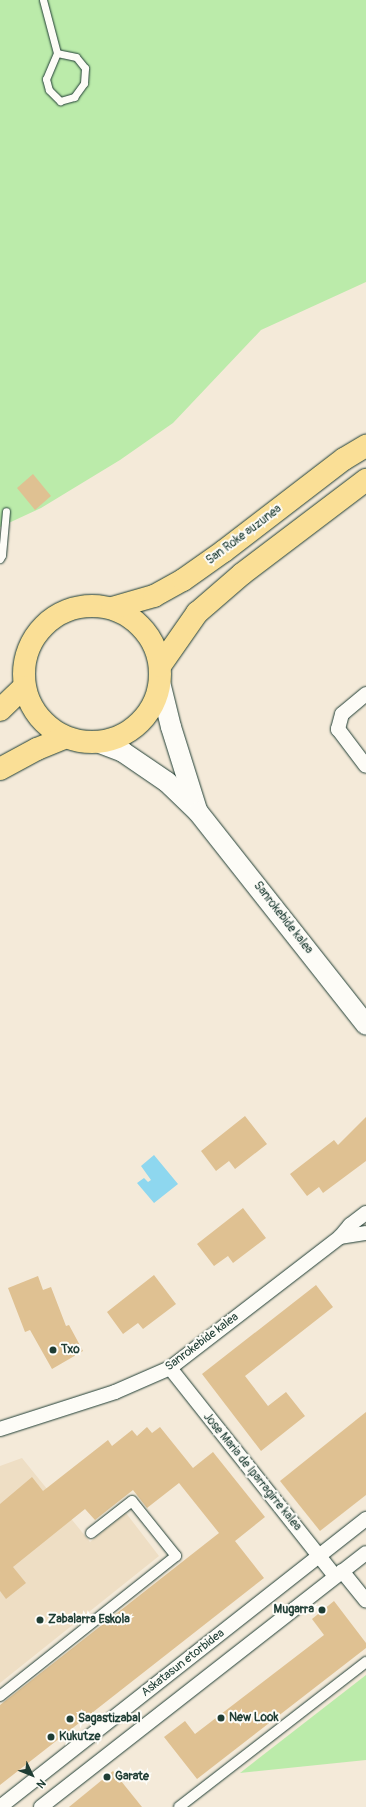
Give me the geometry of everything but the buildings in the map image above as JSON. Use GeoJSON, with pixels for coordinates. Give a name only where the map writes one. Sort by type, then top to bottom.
{"type":"FeatureCollection","features":[{"type":"Feature","properties":{"kind":"main road","name":"San Roke auzunea"},"geometry":{"type":"LineString","coordinates":[[112,608],[154,596],[182,580],[224,552],[344,459],[366,446]]}},
{"type":"Feature","properties":{"kind":"main road"},"geometry":{"type":"LineString","coordinates":[[97,742],[120,736],[139,723],[153,704],[160,674],[197,613],[242,574],[366,480]]}},
{"type":"Feature","properties":{"kind":"main road"},"geometry":{"type":"LineString","coordinates":[[89,605],[112,608],[136,621],[152,641],[171,727],[198,812],[167,782],[123,752],[97,742],[81,741],[66,737],[46,725],[32,708],[24,687],[24,663],[31,641],[46,622],[66,610],[89,605]]}},
{"type":"Feature","properties":{"kind":"main road"},"geometry":{"type":"LineString","coordinates":[[0,710],[24,687]]}},
{"type":"Feature","properties":{"kind":"main road"},"geometry":{"type":"LineString","coordinates":[[0,769],[37,749],[66,737]]}},
{"type":"Feature","properties":{"kind":"main road","name":"Sanrokebide kalea"},"geometry":{"type":"LineString","coordinates":[[198,812],[366,1025]]}},
{"type":"Feature","properties":{"kind":"street"},"geometry":{"type":"LineString","coordinates":[[366,694],[342,714],[338,729],[366,766]]}},
{"type":"Feature","properties":{"kind":"street","name":"Sanrokebide kalea"},"geometry":{"type":"LineString","coordinates":[[0,1429],[114,1392],[170,1368],[340,1237],[350,1225],[366,1213]]}},
{"type":"Feature","properties":{"kind":"street"},"geometry":{"type":"LineString","coordinates":[[340,1237],[366,1234]]}},
{"type":"Feature","properties":{"kind":"street","name":"Jose Maria de Iparragirre kalea"},"geometry":{"type":"LineString","coordinates":[[170,1368],[320,1556],[366,1601]]}},
{"type":"Feature","properties":{"kind":"street"},"geometry":{"type":"LineString","coordinates":[[0,1696],[176,1556],[132,1501],[91,1533]]}},
{"type":"Feature","properties":{"kind":"street","name":"Askatasun etorbidea"},"geometry":{"type":"LineString","coordinates":[[0,1807],[366,1519]]}},
{"type":"Feature","properties":{"kind":"street"},"geometry":{"type":"LineString","coordinates":[[41,1807],[338,1573],[366,1553]]}},
{"type":"Feature","properties":{"kind":"street"},"geometry":{"type":"LineString","coordinates":[[179,1807],[366,1662]]}},
{"type":"Feature","properties":{"kind":"lane"},"geometry":{"type":"LineString","coordinates":[[43,0],[57,53],[46,79],[49,90],[60,100],[74,97],[84,83],[85,68],[76,57],[57,53]]}},
{"type":"Feature","properties":{"kind":"lane"},"geometry":{"type":"LineString","coordinates":[[0,559],[2,555],[6,511]]}},
{"type":"Feature","properties":{"kind":"shaded area","name":"Zabalarra Eskola"},"geometry":{"type":"Polygon","coordinates":[[[22,1458],[90,1542],[126,1513],[159,1556],[0,1683],[0,1466],[22,1458]]]}},
{"type":"Feature","properties":{"kind":"green space"},"geometry":{"type":"Polygon","coordinates":[[[0,0],[366,0],[366,282],[261,330],[173,423],[120,460],[41,508],[0,527],[0,0]]]}},
{"type":"Feature","properties":{"kind":"green space"},"geometry":{"type":"Polygon","coordinates":[[[366,1675],[366,1760],[240,1773],[366,1675]]]}},
{"type":"Feature","properties":{"kind":"water"},"geometry":{"type":"Polygon","coordinates":[[[154,1155],[178,1184],[154,1203],[137,1183],[144,1178],[148,1182],[151,1180],[141,1166],[154,1155]]]}},
{"type":"Feature","properties":{"kind":"place","name":"Txo"},"geometry":{"type":"Point","coordinates":[53,1350]}},
{"type":"Feature","properties":{"kind":"place","name":"Mugarra"},"geometry":{"type":"Point","coordinates":[322,1610]}},
{"type":"Feature","properties":{"kind":"place","name":"Zabalarra Eskola"},"geometry":{"type":"Point","coordinates":[40,1620]}},
{"type":"Feature","properties":{"kind":"place","name":"New Look"},"geometry":{"type":"Point","coordinates":[221,1718]}},
{"type":"Feature","properties":{"kind":"place","name":"Sagastizabal"},"geometry":{"type":"Point","coordinates":[70,1719]}},
{"type":"Feature","properties":{"kind":"place","name":"Kukutze"},"geometry":{"type":"Point","coordinates":[51,1737]}},
{"type":"Feature","properties":{"kind":"place","name":"Garate"},"geometry":{"type":"Point","coordinates":[107,1777]}}]}
